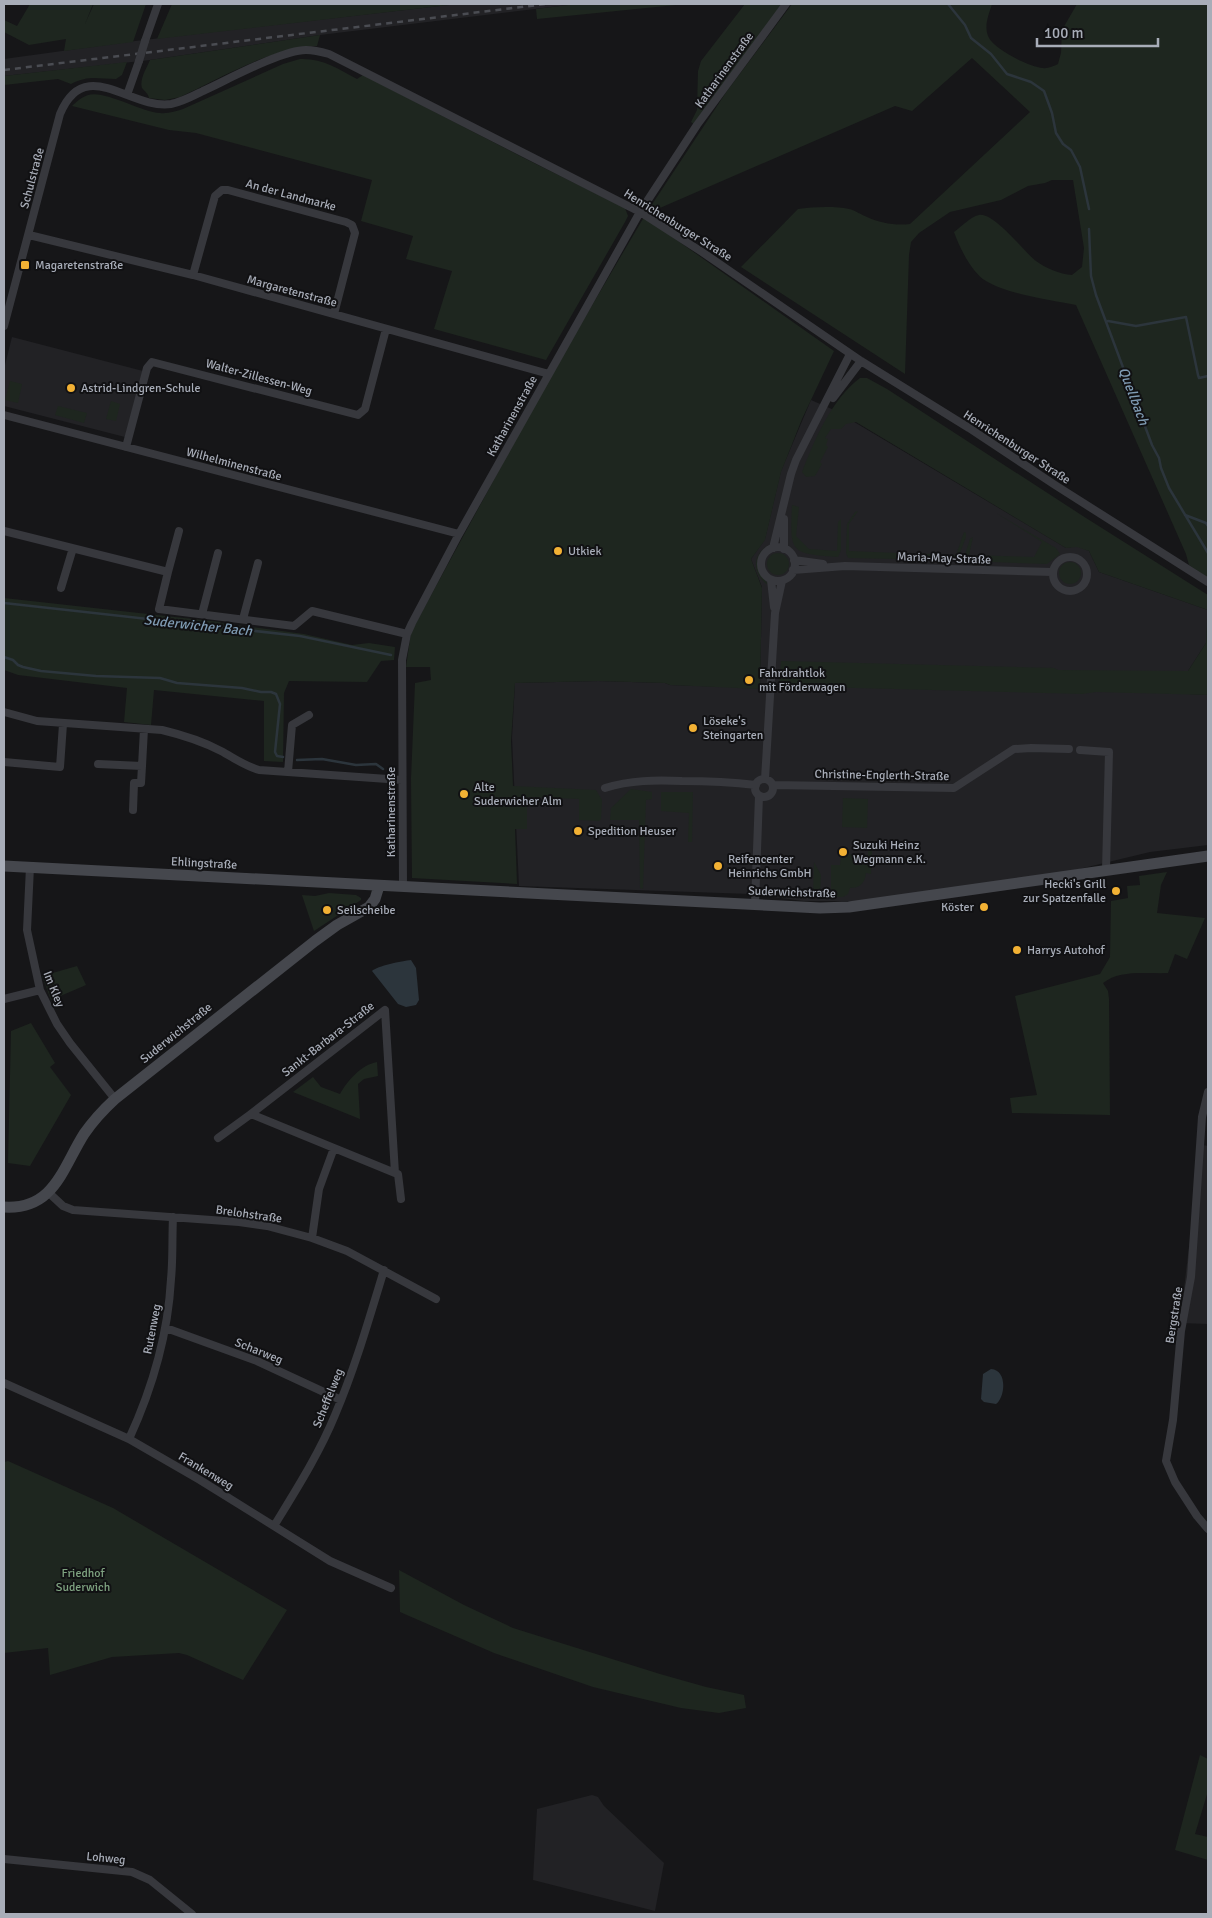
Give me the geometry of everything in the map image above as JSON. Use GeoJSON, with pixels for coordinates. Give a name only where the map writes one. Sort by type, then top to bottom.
{"type":"FeatureCollection","features":[{"type":"Feature","properties":{"kind":"main road","name":"Suderwichstraße"},"geometry":{"type":"LineString","coordinates":[[403,887],[820,908],[850,907],[1208,856]]}},
{"type":"Feature","properties":{"kind":"main road","name":"Ehlingstraße"},"geometry":{"type":"LineString","coordinates":[[4,866],[403,887]]}},
{"type":"Feature","properties":{"kind":"main road","name":"Suderwichstraße"},"geometry":{"type":"LineString","coordinates":[[4,1207],[31,1205],[49,1193],[97,1115],[315,941],[369,907],[375,899],[379,886]]}},
{"type":"Feature","properties":{"kind":"street"},"geometry":{"type":"LineString","coordinates":[[127,94],[158,4]]}},
{"type":"Feature","properties":{"kind":"street","name":"Katharinenstraße"},"geometry":{"type":"LineString","coordinates":[[403,887],[402,660],[407,634],[459,534],[640,212],[697,125],[786,4]]}},
{"type":"Feature","properties":{"kind":"street","name":"Henrichenburger Straße"},"geometry":{"type":"LineString","coordinates":[[127,94],[158,104],[173,103],[278,57],[298,51],[316,51],[329,54],[640,212],[702,252],[850,354],[969,428],[1208,582]]}},
{"type":"Feature","properties":{"kind":"street","name":"Schulstraße"},"geometry":{"type":"LineString","coordinates":[[4,326],[7,298],[28,234],[60,114],[69,97],[82,88],[96,86],[106,87],[127,94]]}},
{"type":"Feature","properties":{"kind":"street","name":"An der Landmarke"},"geometry":{"type":"LineString","coordinates":[[193,275],[215,196],[222,190],[346,222],[352,226],[355,233],[334,314]]}},
{"type":"Feature","properties":{"kind":"street","name":"Margaretenstraße"},"geometry":{"type":"LineString","coordinates":[[28,234],[193,275],[548,374]]}},
{"type":"Feature","properties":{"kind":"street","name":"Walter-Zillessen-Weg"},"geometry":{"type":"LineString","coordinates":[[126,447],[147,368],[152,362],[358,415],[365,409],[386,329]]}},
{"type":"Feature","properties":{"kind":"street"},"geometry":{"type":"LineString","coordinates":[[773,548],[796,460],[850,354]]}},
{"type":"Feature","properties":{"kind":"street"},"geometry":{"type":"LineString","coordinates":[[815,422],[861,361]]}},
{"type":"Feature","properties":{"kind":"street","name":"Wilhelminenstraße"},"geometry":{"type":"LineString","coordinates":[[4,415],[459,534]]}},
{"type":"Feature","properties":{"kind":"street"},"geometry":{"type":"LineString","coordinates":[[784,501],[784,549]]}},
{"type":"Feature","properties":{"kind":"street"},"geometry":{"type":"LineString","coordinates":[[4,531],[168,572]]}},
{"type":"Feature","properties":{"kind":"street"},"geometry":{"type":"LineString","coordinates":[[179,531],[159,609],[294,626],[312,611],[407,634]]}},
{"type":"Feature","properties":{"kind":"street"},"geometry":{"type":"LineString","coordinates":[[62,588],[73,548]]}},
{"type":"Feature","properties":{"kind":"street"},"geometry":{"type":"LineString","coordinates":[[771,580],[782,581],[793,570],[794,560],[792,555],[784,549],[773,548],[765,553],[761,565],[762,571],[771,580],[775,614]]}},
{"type":"Feature","properties":{"kind":"street"},"geometry":{"type":"LineString","coordinates":[[202,614],[218,553]]}},
{"type":"Feature","properties":{"kind":"street"},"geometry":{"type":"LineString","coordinates":[[1068,557],[1074,557],[1084,564],[1087,575],[1079,589],[1066,591],[1056,584],[1052,572],[1057,562],[1068,557]]}},
{"type":"Feature","properties":{"kind":"street","name":"Maria-May-Straße"},"geometry":{"type":"LineString","coordinates":[[794,560],[835,566],[1052,572]]}},
{"type":"Feature","properties":{"kind":"street"},"geometry":{"type":"LineString","coordinates":[[243,619],[258,563]]}},
{"type":"Feature","properties":{"kind":"street","name":"Maria-May-Straße"},"geometry":{"type":"LineString","coordinates":[[793,570],[835,566]]}},
{"type":"Feature","properties":{"kind":"street"},"geometry":{"type":"LineString","coordinates":[[765,779],[775,614],[782,581]]}},
{"type":"Feature","properties":{"kind":"street"},"geometry":{"type":"LineString","coordinates":[[4,712],[37,721],[175,733],[194,739],[249,767],[259,770],[402,780]]}},
{"type":"Feature","properties":{"kind":"street"},"geometry":{"type":"LineString","coordinates":[[288,772],[292,725],[309,715]]}},
{"type":"Feature","properties":{"kind":"street"},"geometry":{"type":"LineString","coordinates":[[4,762],[60,767],[63,724]]}},
{"type":"Feature","properties":{"kind":"street"},"geometry":{"type":"LineString","coordinates":[[133,810],[134,783],[141,783],[144,729]]}},
{"type":"Feature","properties":{"kind":"street","name":"Christine-Englerth-Straße"},"geometry":{"type":"LineString","coordinates":[[773,785],[954,788],[1014,749],[1069,749]]}},
{"type":"Feature","properties":{"kind":"street"},"geometry":{"type":"LineString","coordinates":[[1080,750],[1109,752],[1106,870]]}},
{"type":"Feature","properties":{"kind":"street"},"geometry":{"type":"LineString","coordinates":[[98,764],[142,766]]}},
{"type":"Feature","properties":{"kind":"street"},"geometry":{"type":"LineString","coordinates":[[755,904],[759,796],[756,792],[756,785],[759,780],[765,779],[770,781],[774,791],[765,798],[759,796]]}},
{"type":"Feature","properties":{"kind":"street"},"geometry":{"type":"LineString","coordinates":[[605,788],[638,780],[728,782],[756,785]]}},
{"type":"Feature","properties":{"kind":"street","name":"Im Kley"},"geometry":{"type":"LineString","coordinates":[[30,867],[28,930],[40,990],[70,1044],[115,1099]]}},
{"type":"Feature","properties":{"kind":"street"},"geometry":{"type":"LineString","coordinates":[[4,999],[40,990]]}},
{"type":"Feature","properties":{"kind":"street","name":"Sankt-Barbara-Straße"},"geometry":{"type":"LineString","coordinates":[[218,1138],[384,1010],[395,1173],[398,1174],[401,1199]]}},
{"type":"Feature","properties":{"kind":"street","name":"Bergstraße"},"geometry":{"type":"LineString","coordinates":[[1208,1092],[1202,1117],[1191,1277],[1181,1331],[1173,1420],[1166,1461],[1175,1482],[1197,1516],[1208,1528]]}},
{"type":"Feature","properties":{"kind":"street"},"geometry":{"type":"LineString","coordinates":[[251,1114],[395,1173]]}},
{"type":"Feature","properties":{"kind":"street"},"geometry":{"type":"LineString","coordinates":[[312,1238],[319,1190],[334,1148]]}},
{"type":"Feature","properties":{"kind":"street","name":"Brelohstraße"},"geometry":{"type":"LineString","coordinates":[[49,1193],[63,1206],[73,1210],[240,1222],[267,1226],[312,1238],[347,1251],[436,1299]]}},
{"type":"Feature","properties":{"kind":"street","name":"Rutenweg"},"geometry":{"type":"LineString","coordinates":[[129,1439],[143,1408],[166,1328],[172,1279],[173,1217]]}},
{"type":"Feature","properties":{"kind":"street","name":"Scheffelweg"},"geometry":{"type":"LineString","coordinates":[[274,1526],[307,1472],[341,1400],[364,1336],[384,1270]]}},
{"type":"Feature","properties":{"kind":"street","name":"Scharweg"},"geometry":{"type":"LineString","coordinates":[[166,1328],[257,1361],[341,1400]]}},
{"type":"Feature","properties":{"kind":"street","name":"Frankenweg"},"geometry":{"type":"LineString","coordinates":[[4,1384],[129,1439],[200,1480],[330,1561],[391,1588]]}},
{"type":"Feature","properties":{"kind":"street","name":"Lohweg"},"geometry":{"type":"LineString","coordinates":[[4,1859],[132,1872],[150,1880],[192,1914]]}},
{"type":"Feature","properties":{"kind":"shaded area"},"geometry":{"type":"Polygon","coordinates":[[[457,4],[576,4],[320,35],[150,60],[4,76],[4,59],[135,41],[457,4]]]}},
{"type":"Feature","properties":{"kind":"shaded area","name":"Astrid-Lindgren-Schule"},"geometry":{"type":"Polygon","coordinates":[[[12,337],[143,371],[125,437],[4,406],[4,369],[12,337]]]}},
{"type":"Feature","properties":{"kind":"shaded area"},"geometry":{"type":"Polygon","coordinates":[[[811,400],[834,410],[1066,548],[1077,546],[1089,551],[1099,572],[1208,610],[1206,643],[1188,671],[1188,694],[1208,695],[1208,845],[1150,852],[1046,877],[860,901],[803,901],[751,894],[519,886],[512,738],[515,683],[598,681],[760,688],[762,587],[751,559],[765,539],[781,471],[811,400]]]}},
{"type":"Feature","properties":{"kind":"shaded area"},"geometry":{"type":"Polygon","coordinates":[[[411,960],[416,968],[419,1000],[416,1005],[406,1007],[398,1004],[372,971],[384,966],[411,960]]]}},
{"type":"Feature","properties":{"kind":"shaded area"},"geometry":{"type":"Polygon","coordinates":[[[1198,1144],[1208,1146],[1208,1324],[1180,1323],[1200,1153],[1198,1144]]]}},
{"type":"Feature","properties":{"kind":"shaded area"},"geometry":{"type":"Polygon","coordinates":[[[991,1369],[1000,1374],[1003,1385],[1003,1391],[996,1404],[984,1402],[981,1399],[983,1374],[991,1369]]]}},
{"type":"Feature","properties":{"kind":"shaded area"},"geometry":{"type":"Polygon","coordinates":[[[592,1795],[598,1797],[604,1806],[664,1863],[655,1911],[533,1880],[537,1809],[592,1795]]]}},
{"type":"Feature","properties":{"kind":"green space"},"geometry":{"type":"Polygon","coordinates":[[[30,4],[93,4],[85,24],[94,4],[146,4],[133,42],[64,51],[66,39],[29,45],[4,32],[4,20],[17,26],[30,4]]]}},
{"type":"Feature","properties":{"kind":"green space"},"geometry":{"type":"Polygon","coordinates":[[[172,4],[457,4],[157,39],[172,4]]]}},
{"type":"Feature","properties":{"kind":"green space"},"geometry":{"type":"Polygon","coordinates":[[[576,4],[686,4],[537,19],[536,9],[576,4]]]}},
{"type":"Feature","properties":{"kind":"green space"},"geometry":{"type":"Polygon","coordinates":[[[745,4],[782,4],[696,126],[691,122],[697,110],[698,71],[701,61],[745,4]]]}},
{"type":"Feature","properties":{"kind":"green space"},"geometry":{"type":"Polygon","coordinates":[[[792,4],[992,4],[987,21],[987,34],[993,43],[1005,53],[1037,67],[1045,68],[1058,64],[1061,53],[1062,30],[1077,4],[1208,4],[1208,578],[1189,565],[1186,554],[1076,305],[1005,290],[986,281],[971,266],[954,232],[972,218],[979,215],[985,216],[1009,233],[1040,264],[1058,272],[1072,275],[1082,267],[1084,248],[1073,180],[1052,180],[1028,186],[1001,200],[950,212],[919,233],[911,242],[905,374],[741,267],[798,209],[843,208],[883,222],[899,225],[910,224],[1030,112],[972,58],[912,111],[895,106],[653,211],[649,209],[727,91],[792,4]]]}},
{"type":"Feature","properties":{"kind":"green space"},"geometry":{"type":"Polygon","coordinates":[[[320,35],[317,46],[282,52],[265,58],[180,97],[165,100],[149,98],[141,85],[142,77],[150,60],[320,35]]]}},
{"type":"Feature","properties":{"kind":"green space"},"geometry":{"type":"Polygon","coordinates":[[[300,59],[323,62],[357,79],[363,75],[625,208],[628,216],[625,222],[546,360],[434,329],[452,271],[406,259],[413,236],[361,221],[372,180],[196,133],[169,130],[72,106],[84,97],[95,94],[113,98],[152,112],[172,112],[183,109],[283,64],[300,59]]]}},
{"type":"Feature","properties":{"kind":"green space"},"geometry":{"type":"Polygon","coordinates":[[[127,62],[122,75],[116,79],[88,78],[71,84],[58,79],[4,85],[4,76],[127,62]]]}},
{"type":"Feature","properties":{"kind":"green space"},"geometry":{"type":"Polygon","coordinates":[[[644,217],[834,351],[802,419],[781,472],[765,540],[751,559],[762,588],[760,689],[598,681],[515,683],[511,741],[513,786],[596,790],[602,800],[601,819],[599,821],[579,820],[579,799],[527,797],[527,829],[515,829],[517,884],[412,878],[411,779],[415,683],[431,680],[430,667],[406,667],[411,632],[551,375],[644,217]]]}},
{"type":"Feature","properties":{"kind":"green space"},"geometry":{"type":"Polygon","coordinates":[[[860,378],[867,378],[887,389],[1208,595],[1208,610],[1099,572],[1089,551],[1077,547],[1066,548],[856,422],[846,424],[841,429],[831,429],[825,438],[828,439],[826,445],[828,447],[820,462],[822,464],[815,476],[806,477],[802,472],[812,446],[825,421],[841,397],[860,378]]]}},
{"type":"Feature","properties":{"kind":"green space"},"geometry":{"type":"Polygon","coordinates":[[[10,381],[22,384],[18,403],[5,400],[10,381]]]}},
{"type":"Feature","properties":{"kind":"green space"},"geometry":{"type":"Polygon","coordinates":[[[111,401],[120,404],[116,421],[106,419],[111,401]]]}},
{"type":"Feature","properties":{"kind":"green space"},"geometry":{"type":"Polygon","coordinates":[[[58,406],[87,413],[84,423],[55,415],[58,406]]]}},
{"type":"Feature","properties":{"kind":"green space"},"geometry":{"type":"Polygon","coordinates":[[[792,505],[799,507],[796,536],[809,549],[837,551],[838,522],[841,519],[841,550],[838,557],[810,554],[801,552],[796,548],[791,533],[792,505]]]}},
{"type":"Feature","properties":{"kind":"green space"},"geometry":{"type":"Polygon","coordinates":[[[858,511],[849,524],[849,551],[898,553],[897,559],[848,558],[846,553],[847,524],[855,512],[858,511]]]}},
{"type":"Feature","properties":{"kind":"green space"},"geometry":{"type":"Polygon","coordinates":[[[996,513],[1056,548],[1060,554],[1047,564],[963,561],[970,539],[973,537],[969,555],[1034,557],[1042,542],[996,513]]]}},
{"type":"Feature","properties":{"kind":"green space"},"geometry":{"type":"Polygon","coordinates":[[[964,532],[966,537],[957,561],[902,559],[904,553],[956,555],[964,532]]]}},
{"type":"Feature","properties":{"kind":"green space"},"geometry":{"type":"Polygon","coordinates":[[[771,544],[761,553],[758,566],[768,585],[759,575],[756,563],[760,553],[771,544]]]}},
{"type":"Feature","properties":{"kind":"green space"},"geometry":{"type":"Polygon","coordinates":[[[778,553],[786,556],[789,564],[786,572],[778,575],[770,572],[767,564],[770,556],[778,553]]]}},
{"type":"Feature","properties":{"kind":"green space"},"geometry":{"type":"Polygon","coordinates":[[[1070,562],[1080,569],[1081,573],[1074,583],[1070,584],[1060,577],[1059,573],[1066,563],[1070,562]]]}},
{"type":"Feature","properties":{"kind":"green space"},"geometry":{"type":"Polygon","coordinates":[[[4,598],[220,622],[304,634],[352,645],[369,643],[395,647],[394,660],[381,661],[367,682],[289,681],[284,693],[283,762],[264,761],[264,701],[154,690],[151,725],[124,722],[127,688],[18,675],[4,670],[4,598]]]}},
{"type":"Feature","properties":{"kind":"green space"},"geometry":{"type":"Polygon","coordinates":[[[1207,619],[1208,695],[1096,692],[1082,694],[779,686],[781,661],[1054,668],[1058,670],[1188,671],[1206,643],[1207,619]]]}},
{"type":"Feature","properties":{"kind":"green space"},"geometry":{"type":"Polygon","coordinates":[[[631,789],[652,792],[652,799],[646,800],[643,889],[640,888],[639,820],[610,820],[611,808],[631,789]]]}},
{"type":"Feature","properties":{"kind":"green space"},"geometry":{"type":"Polygon","coordinates":[[[661,792],[693,792],[692,842],[688,842],[689,813],[661,811],[661,792]]]}},
{"type":"Feature","properties":{"kind":"green space"},"geometry":{"type":"Polygon","coordinates":[[[843,798],[868,799],[867,828],[842,827],[843,798]]]}},
{"type":"Feature","properties":{"kind":"green space"},"geometry":{"type":"Polygon","coordinates":[[[868,849],[872,849],[871,874],[866,873],[861,885],[850,888],[848,894],[843,897],[813,897],[814,862],[821,875],[820,895],[831,896],[831,865],[840,865],[841,854],[868,855],[868,849]]]}},
{"type":"Feature","properties":{"kind":"green space"},"geometry":{"type":"Polygon","coordinates":[[[1167,872],[1161,885],[1157,913],[1205,918],[1187,959],[1175,954],[1168,973],[1126,974],[1103,983],[1108,991],[1109,999],[1110,1115],[1012,1113],[1010,1098],[1037,1095],[1015,996],[1100,974],[1110,957],[1111,901],[1128,898],[1127,886],[1140,885],[1139,876],[1167,872]]]}},
{"type":"Feature","properties":{"kind":"green space"},"geometry":{"type":"Polygon","coordinates":[[[329,893],[356,895],[361,900],[314,931],[302,895],[315,896],[329,893]]]}},
{"type":"Feature","properties":{"kind":"green space"},"geometry":{"type":"Polygon","coordinates":[[[77,966],[86,985],[51,1000],[42,976],[77,966]]]}},
{"type":"Feature","properties":{"kind":"green space"},"geometry":{"type":"Polygon","coordinates":[[[31,1023],[55,1063],[50,1067],[71,1095],[30,1166],[8,1163],[11,1031],[31,1023]]]}},
{"type":"Feature","properties":{"kind":"green space"},"geometry":{"type":"Polygon","coordinates":[[[377,1062],[378,1076],[364,1079],[358,1084],[360,1119],[293,1092],[313,1077],[321,1087],[340,1094],[356,1074],[366,1066],[377,1062]]]}},
{"type":"Feature","properties":{"kind":"green space","name":"Friedhof Suderwich"},"geometry":{"type":"Polygon","coordinates":[[[8,1461],[113,1508],[287,1610],[243,1680],[179,1653],[112,1657],[50,1675],[48,1648],[4,1653],[4,1462],[8,1461]]]}},
{"type":"Feature","properties":{"kind":"green space"},"geometry":{"type":"Polygon","coordinates":[[[399,1570],[464,1605],[513,1628],[660,1674],[744,1695],[746,1708],[719,1713],[681,1708],[593,1687],[494,1653],[400,1612],[399,1570]]]}},
{"type":"Feature","properties":{"kind":"green space"},"geometry":{"type":"Polygon","coordinates":[[[1200,1755],[1208,1759],[1208,1791],[1195,1834],[1208,1837],[1208,1860],[1175,1850],[1200,1755]]]}},
{"type":"Feature","properties":{"kind":"waterway","name":"Quellbach"},"geometry":{"type":"LineString","coordinates":[[948,4],[965,25],[971,38],[991,54],[1007,74],[1031,82],[1044,91],[1052,113],[1056,133],[1063,144],[1071,150],[1080,167],[1089,209]]}},
{"type":"Feature","properties":{"kind":"waterway","name":"Quellbach"},"geometry":{"type":"LineString","coordinates":[[1089,229],[1091,276],[1096,295],[1169,488],[1208,553]]}},
{"type":"Feature","properties":{"kind":"waterway"},"geometry":{"type":"LineString","coordinates":[[1108,321],[1136,326],[1186,317],[1199,378],[1208,376]]}},
{"type":"Feature","properties":{"kind":"waterway"},"geometry":{"type":"LineString","coordinates":[[1185,515],[1206,523],[1208,526]]}},
{"type":"Feature","properties":{"kind":"waterway","name":"Suderwicher Bach"},"geometry":{"type":"LineString","coordinates":[[4,603],[300,636],[391,655]]}},
{"type":"Feature","properties":{"kind":"waterway","name":"Suderwicher Bach"},"geometry":{"type":"LineString","coordinates":[[4,657],[13,660],[23,667],[41,671],[96,676],[160,678],[177,683],[271,692],[276,694],[280,704],[275,752],[277,756],[283,757]]}},
{"type":"Feature","properties":{"kind":"waterway","name":"Suderwicher Bach"},"geometry":{"type":"LineString","coordinates":[[297,760],[322,759],[356,765],[376,764],[383,769]]}},
{"type":"Feature","properties":{"kind":"railway"},"geometry":{"type":"LineString","coordinates":[[4,70],[546,4]]}},
{"type":"Feature","properties":{"kind":"place","name":"Magaretenstraße"},"geometry":{"type":"Point","coordinates":[25,265]}},
{"type":"Feature","properties":{"kind":"place","name":"Astrid-Lindgren-Schule"},"geometry":{"type":"Point","coordinates":[71,388]}},
{"type":"Feature","properties":{"kind":"place","name":"Utkiek"},"geometry":{"type":"Point","coordinates":[558,551]}},
{"type":"Feature","properties":{"kind":"place","name":"Fahrdrahtlok mit Förderwagen"},"geometry":{"type":"Point","coordinates":[749,680]}},
{"type":"Feature","properties":{"kind":"place","name":"Löseke's Steingarten"},"geometry":{"type":"Point","coordinates":[693,728]}},
{"type":"Feature","properties":{"kind":"place","name":"Alte Suderwicher Alm"},"geometry":{"type":"Point","coordinates":[464,794]}},
{"type":"Feature","properties":{"kind":"place","name":"Spedition Heuser"},"geometry":{"type":"Point","coordinates":[578,831]}},
{"type":"Feature","properties":{"kind":"place","name":"Suzuki Heinz Wegmann e.K."},"geometry":{"type":"Point","coordinates":[843,852]}},
{"type":"Feature","properties":{"kind":"place","name":"Reifencenter Heinrichs GmbH"},"geometry":{"type":"Point","coordinates":[718,866]}},
{"type":"Feature","properties":{"kind":"place","name":"Hecki's Grill zur Spatzenfalle"},"geometry":{"type":"Point","coordinates":[1116,891]}},
{"type":"Feature","properties":{"kind":"place","name":"Köster"},"geometry":{"type":"Point","coordinates":[984,907]}},
{"type":"Feature","properties":{"kind":"place","name":"Seilscheibe"},"geometry":{"type":"Point","coordinates":[327,910]}},
{"type":"Feature","properties":{"kind":"place","name":"Harrys Autohof"},"geometry":{"type":"Point","coordinates":[1017,950]}}]}
